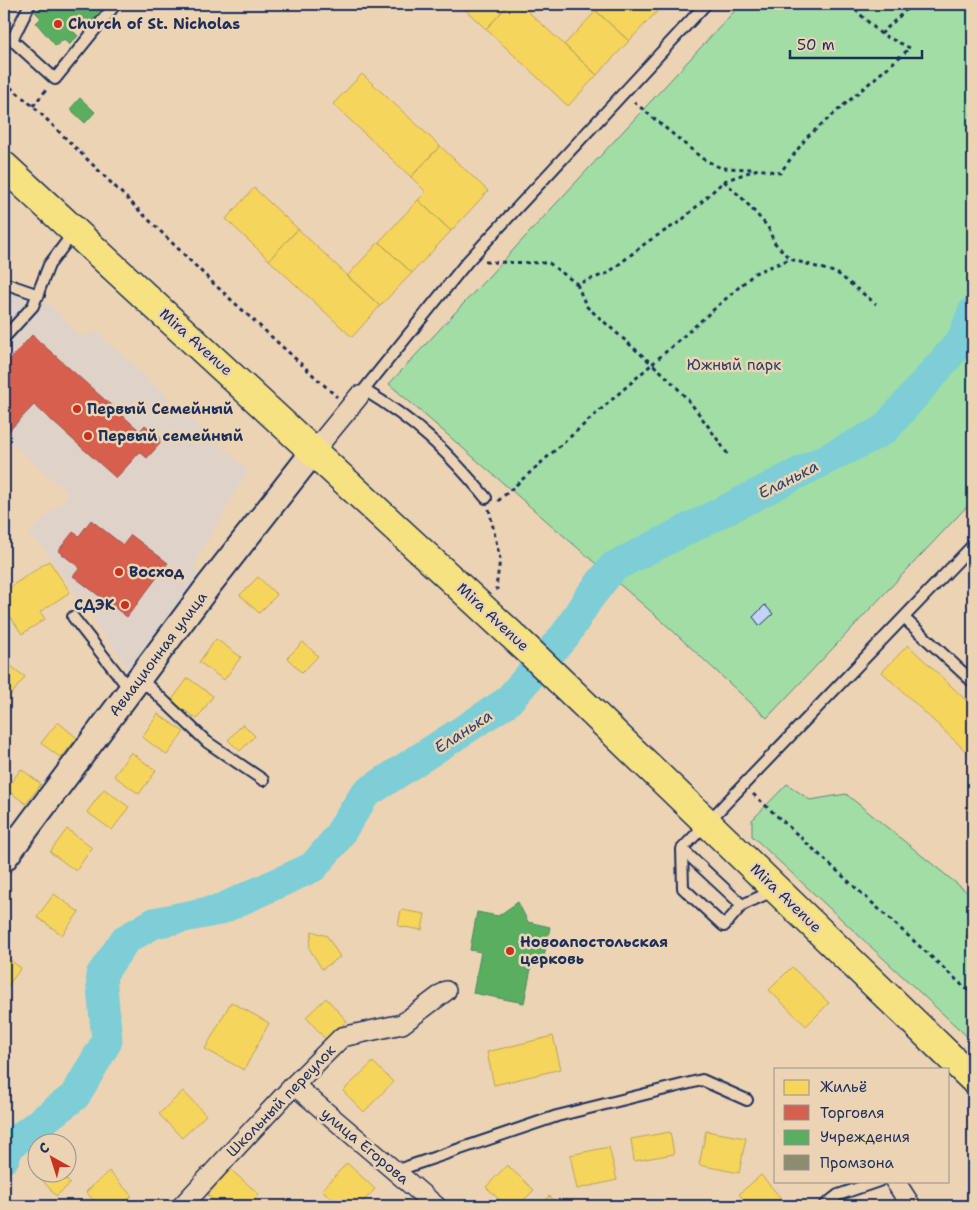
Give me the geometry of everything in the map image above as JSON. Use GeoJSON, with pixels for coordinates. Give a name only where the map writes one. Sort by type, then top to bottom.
{"type":"FeatureCollection","features":[{"type":"Feature","properties":{"kind":"main road","name":"Mira Avenue"},"geometry":{"type":"LineString","coordinates":[[4,166],[314,450],[527,649],[973,1079]]}},
{"type":"Feature","properties":{"kind":"street"},"geometry":{"type":"LineString","coordinates":[[314,450],[357,398]]}},
{"type":"Feature","properties":{"kind":"street","name":"Авиационная улица"},"geometry":{"type":"LineString","coordinates":[[4,859],[209,585],[314,450]]}},
{"type":"Feature","properties":{"kind":"street","name":"Школьный переулок"},"geometry":{"type":"LineString","coordinates":[[182,1206],[294,1085],[342,1037],[402,1024],[446,991]]}},
{"type":"Feature","properties":{"kind":"street","name":"улица Егорова"},"geometry":{"type":"LineString","coordinates":[[294,1085],[436,1206]]}},
{"type":"Feature","properties":{"kind":"street"},"geometry":{"type":"LineString","coordinates":[[896,1182],[912,1206]]}},
{"type":"Feature","properties":{"kind":"lane"},"geometry":{"type":"LineString","coordinates":[[30,4],[12,40],[55,78],[114,4]]}},
{"type":"Feature","properties":{"kind":"lane"},"geometry":{"type":"LineString","coordinates":[[486,498],[450,455],[397,410],[357,398],[467,262],[706,4]]}},
{"type":"Feature","properties":{"kind":"lane"},"geometry":{"type":"LineString","coordinates":[[4,338],[33,306],[39,295],[49,265],[74,231]]}},
{"type":"Feature","properties":{"kind":"lane"},"geometry":{"type":"LineString","coordinates":[[4,283],[39,295]]}},
{"type":"Feature","properties":{"kind":"lane"},"geometry":{"type":"LineString","coordinates":[[777,889],[742,905],[724,926],[683,888],[682,849],[905,619],[973,545]]}},
{"type":"Feature","properties":{"kind":"lane"},"geometry":{"type":"LineString","coordinates":[[73,617],[136,685],[207,742],[264,780]]}},
{"type":"Feature","properties":{"kind":"lane"},"geometry":{"type":"LineString","coordinates":[[905,619],[973,682]]}},
{"type":"Feature","properties":{"kind":"lane"},"geometry":{"type":"LineString","coordinates":[[682,849],[742,905]]}},
{"type":"Feature","properties":{"kind":"lane"},"geometry":{"type":"LineString","coordinates":[[395,1171],[557,1116],[702,1080],[747,1100]]}},
{"type":"Feature","properties":{"kind":"lane"},"geometry":{"type":"LineString","coordinates":[[824,1206],[838,1195],[876,1182]]}},
{"type":"Feature","properties":{"kind":"path"},"geometry":{"type":"LineString","coordinates":[[624,93],[703,159],[721,168],[758,169],[780,173],[807,137],[910,48],[881,34],[849,4]]}},
{"type":"Feature","properties":{"kind":"path"},"geometry":{"type":"LineString","coordinates":[[881,34],[912,4]]}},
{"type":"Feature","properties":{"kind":"path"},"geometry":{"type":"LineString","coordinates":[[32,106],[55,78]]}},
{"type":"Feature","properties":{"kind":"path"},"geometry":{"type":"LineString","coordinates":[[4,82],[32,106],[213,283],[357,398]]}},
{"type":"Feature","properties":{"kind":"path"},"geometry":{"type":"LineString","coordinates":[[577,284],[608,273],[647,242],[681,221],[724,181],[758,169]]}},
{"type":"Feature","properties":{"kind":"path"},"geometry":{"type":"LineString","coordinates":[[724,181],[743,199],[768,228],[774,242],[790,259],[837,272],[872,304],[876,304]]}},
{"type":"Feature","properties":{"kind":"path"},"geometry":{"type":"LineString","coordinates":[[486,498],[494,502],[501,500],[755,273],[790,259]]}},
{"type":"Feature","properties":{"kind":"path"},"geometry":{"type":"LineString","coordinates":[[467,262],[548,263],[577,284],[586,306],[676,386],[704,418],[729,456]]}},
{"type":"Feature","properties":{"kind":"path"},"geometry":{"type":"LineString","coordinates":[[486,498],[500,559],[496,588]]}},
{"type":"Feature","properties":{"kind":"path"},"geometry":{"type":"LineString","coordinates":[[744,785],[777,818],[973,995]]}},
{"type":"Feature","properties":{"kind":"shaded area"},"geometry":{"type":"Polygon","coordinates":[[[4,273],[20,282],[52,306],[81,337],[96,331],[248,470],[195,563],[199,585],[131,673],[45,550],[28,533],[69,495],[4,436],[4,273]]]}},
{"type":"Feature","properties":{"kind":"green space","name":"Южный парк"},"geometry":{"type":"Polygon","coordinates":[[[741,4],[973,4],[973,500],[767,718],[663,622],[389,384],[741,4]]]}},
{"type":"Feature","properties":{"kind":"green space"},"geometry":{"type":"Polygon","coordinates":[[[787,784],[810,800],[846,794],[973,897],[973,1042],[752,836],[752,820],[787,784]]]}},
{"type":"Feature","properties":{"kind":"building: Жильё"},"geometry":{"type":"Polygon","coordinates":[[[459,4],[509,4],[486,29],[459,4]]]}},
{"type":"Feature","properties":{"kind":"building: Жильё"},"geometry":{"type":"Polygon","coordinates":[[[509,4],[520,4],[597,75],[568,106],[486,29],[509,4]]]}},
{"type":"Feature","properties":{"kind":"building: Жильё"},"geometry":{"type":"Polygon","coordinates":[[[602,4],[664,4],[629,41],[596,11],[602,4]]]}},
{"type":"Feature","properties":{"kind":"building: Жильё"},"geometry":{"type":"Polygon","coordinates":[[[596,11],[629,41],[597,75],[564,45],[596,11]]]}},
{"type":"Feature","properties":{"kind":"building: Жильё"},"geometry":{"type":"Polygon","coordinates":[[[362,74],[440,146],[411,177],[333,104],[362,74]]]}},
{"type":"Feature","properties":{"kind":"building: Жильё"},"geometry":{"type":"Polygon","coordinates":[[[440,146],[488,191],[451,231],[418,200],[426,192],[411,177],[440,146]]]}},
{"type":"Feature","properties":{"kind":"building: Жильё"},"geometry":{"type":"Polygon","coordinates":[[[254,188],[298,229],[269,260],[226,219],[254,188]]]}},
{"type":"Feature","properties":{"kind":"building: Жильё"},"geometry":{"type":"Polygon","coordinates":[[[418,200],[451,231],[412,273],[379,242],[418,200]]]}},
{"type":"Feature","properties":{"kind":"building: Жильё"},"geometry":{"type":"Polygon","coordinates":[[[298,229],[380,306],[352,337],[269,260],[298,229]]]}},
{"type":"Feature","properties":{"kind":"building: Жильё"},"geometry":{"type":"Polygon","coordinates":[[[379,242],[412,273],[380,306],[347,276],[379,242]]]}},
{"type":"Feature","properties":{"kind":"building: Жильё"},"geometry":{"type":"Polygon","coordinates":[[[49,561],[70,592],[40,612],[45,619],[22,634],[4,607],[4,591],[49,561]]]}},
{"type":"Feature","properties":{"kind":"building: Жильё"},"geometry":{"type":"Polygon","coordinates":[[[258,577],[277,595],[259,613],[240,595],[258,577]]]}},
{"type":"Feature","properties":{"kind":"building: Жильё"},"geometry":{"type":"Polygon","coordinates":[[[216,639],[241,657],[224,680],[199,662],[216,639]]]}},
{"type":"Feature","properties":{"kind":"building: Жильё"},"geometry":{"type":"Polygon","coordinates":[[[303,642],[318,656],[302,673],[287,658],[303,642]]]}},
{"type":"Feature","properties":{"kind":"building: Жильё"},"geometry":{"type":"Polygon","coordinates":[[[908,645],[973,707],[973,758],[882,672],[908,645]]]}},
{"type":"Feature","properties":{"kind":"building: Жильё"},"geometry":{"type":"Polygon","coordinates":[[[6,662],[25,677],[10,696],[4,691],[4,665],[6,662]]]}},
{"type":"Feature","properties":{"kind":"building: Жильё"},"geometry":{"type":"Polygon","coordinates":[[[188,678],[213,696],[197,719],[171,701],[188,678]]]}},
{"type":"Feature","properties":{"kind":"building: Жильё"},"geometry":{"type":"Polygon","coordinates":[[[158,714],[184,732],[167,755],[142,737],[158,714]]]}},
{"type":"Feature","properties":{"kind":"building: Жильё"},"geometry":{"type":"Polygon","coordinates":[[[58,722],[77,738],[61,758],[41,743],[58,722]]]}},
{"type":"Feature","properties":{"kind":"building: Жильё"},"geometry":{"type":"Polygon","coordinates":[[[243,724],[255,736],[240,751],[228,740],[243,724]]]}},
{"type":"Feature","properties":{"kind":"building: Жильё"},"geometry":{"type":"Polygon","coordinates":[[[131,752],[156,771],[139,794],[114,776],[131,752]]]}},
{"type":"Feature","properties":{"kind":"building: Жильё"},"geometry":{"type":"Polygon","coordinates":[[[21,769],[41,784],[26,804],[6,789],[21,769]]]}},
{"type":"Feature","properties":{"kind":"building: Жильё"},"geometry":{"type":"Polygon","coordinates":[[[104,789],[129,807],[112,830],[87,812],[104,789]]]}},
{"type":"Feature","properties":{"kind":"building: Жильё"},"geometry":{"type":"Polygon","coordinates":[[[67,829],[92,848],[76,871],[50,852],[67,829]]]}},
{"type":"Feature","properties":{"kind":"building: Жильё"},"geometry":{"type":"Polygon","coordinates":[[[54,894],[79,912],[62,935],[37,917],[54,894]]]}},
{"type":"Feature","properties":{"kind":"building: Жильё"},"geometry":{"type":"Polygon","coordinates":[[[401,910],[425,914],[422,930],[398,926],[401,910]]]}},
{"type":"Feature","properties":{"kind":"building: Жильё"},"geometry":{"type":"Polygon","coordinates":[[[312,931],[327,936],[340,957],[322,969],[309,948],[312,931]]]}},
{"type":"Feature","properties":{"kind":"building: Жильё"},"geometry":{"type":"Polygon","coordinates":[[[4,956],[21,968],[4,991],[4,956]]]}},
{"type":"Feature","properties":{"kind":"building: Жильё"},"geometry":{"type":"Polygon","coordinates":[[[792,967],[829,1003],[806,1026],[769,990],[792,967]]]}},
{"type":"Feature","properties":{"kind":"building: Жильё"},"geometry":{"type":"Polygon","coordinates":[[[326,998],[347,1021],[326,1040],[306,1017],[326,998]]]}},
{"type":"Feature","properties":{"kind":"building: Жильё"},"geometry":{"type":"Polygon","coordinates":[[[231,1002],[269,1023],[244,1070],[205,1049],[231,1002]]]}},
{"type":"Feature","properties":{"kind":"building: Жильё"},"geometry":{"type":"Polygon","coordinates":[[[553,1036],[561,1069],[494,1085],[487,1052],[553,1036]]]}},
{"type":"Feature","properties":{"kind":"building: Жильё"},"geometry":{"type":"Polygon","coordinates":[[[373,1062],[393,1082],[364,1112],[343,1091],[373,1062]]]}},
{"type":"Feature","properties":{"kind":"building: Жильё"},"geometry":{"type":"Polygon","coordinates":[[[183,1091],[206,1115],[182,1138],[159,1114],[183,1091]]]}},
{"type":"Feature","properties":{"kind":"building: Жильё"},"geometry":{"type":"Polygon","coordinates":[[[706,1131],[746,1138],[739,1173],[699,1165],[706,1131]]]}},
{"type":"Feature","properties":{"kind":"building: Жильё"},"geometry":{"type":"Polygon","coordinates":[[[670,1132],[674,1154],[634,1161],[631,1139],[670,1132]]]}},
{"type":"Feature","properties":{"kind":"building: Жильё"},"geometry":{"type":"Polygon","coordinates":[[[609,1147],[617,1180],[577,1189],[570,1155],[609,1147]]]}},
{"type":"Feature","properties":{"kind":"building: Жильё"},"geometry":{"type":"Polygon","coordinates":[[[347,1163],[375,1189],[359,1206],[340,1206],[322,1190],[347,1163]]]}},
{"type":"Feature","properties":{"kind":"building: Жильё"},"geometry":{"type":"Polygon","coordinates":[[[507,1165],[534,1190],[518,1206],[506,1206],[486,1187],[507,1165]]]}},
{"type":"Feature","properties":{"kind":"building: Жильё"},"geometry":{"type":"Polygon","coordinates":[[[230,1169],[259,1194],[248,1206],[211,1206],[215,1202],[208,1195],[230,1169]]]}},
{"type":"Feature","properties":{"kind":"building: Жильё"},"geometry":{"type":"Polygon","coordinates":[[[109,1171],[132,1196],[121,1206],[99,1206],[86,1192],[109,1171]]]}},
{"type":"Feature","properties":{"kind":"building: Жильё"},"geometry":{"type":"Polygon","coordinates":[[[761,1175],[788,1206],[749,1206],[739,1194],[761,1175]]]}},
{"type":"Feature","properties":{"kind":"building: Жильё"},"geometry":{"type":"Polygon","coordinates":[[[44,1182],[68,1182],[70,1184],[56,1196],[44,1182]]]}},
{"type":"Feature","properties":{"kind":"building: Жильё"},"geometry":{"type":"Polygon","coordinates":[[[549,1196],[560,1206],[541,1206],[549,1196]]]}},
{"type":"Feature","properties":{"kind":"building: Торговля","name":"Первый Семейный"},"geometry":{"type":"Polygon","coordinates":[[[32,335],[140,431],[145,425],[159,436],[160,444],[147,458],[140,452],[116,478],[34,405],[4,436],[4,366],[32,335]]]}},
{"type":"Feature","properties":{"kind":"building: Торговля","name":"Восход"},"geometry":{"type":"Polygon","coordinates":[[[91,520],[123,545],[131,535],[168,563],[127,617],[73,576],[80,568],[58,551],[73,532],[79,536],[91,520]]]}},
{"type":"Feature","properties":{"kind":"building: Учреждения","name":"Church of St. Nicholas"},"geometry":{"type":"Polygon","coordinates":[[[57,4],[102,4],[107,12],[93,25],[87,18],[73,31],[78,36],[69,45],[64,39],[56,46],[36,23],[41,18],[35,12],[42,6],[48,12],[57,4]]]}},
{"type":"Feature","properties":{"kind":"building: Учреждения"},"geometry":{"type":"Polygon","coordinates":[[[80,98],[95,112],[85,123],[70,109],[80,98]]]}},
{"type":"Feature","properties":{"kind":"building: Учреждения","name":"Новоапостольская церковь"},"geometry":{"type":"Polygon","coordinates":[[[518,902],[528,922],[550,927],[543,961],[533,959],[524,1003],[473,993],[481,952],[470,950],[477,912],[498,916],[518,902]]]}},
{"type":"Feature","properties":{"kind":"building: Промзона"},"geometry":{"type":"Polygon","coordinates":[[[973,929],[973,943],[968,941],[966,936],[973,929]]]}},
{"type":"Feature","properties":{"kind":"building: Прочее"},"geometry":{"type":"Polygon","coordinates":[[[765,605],[773,614],[760,626],[753,617],[765,605]]]}},
{"type":"Feature","properties":{"kind":"waterway","name":"Еланька"},"geometry":{"type":"LineString","coordinates":[[4,1158],[9,1146],[75,1096],[107,1041],[101,975],[125,940],[154,923],[219,910],[313,867],[335,841],[365,794],[507,702],[566,634],[588,599],[613,567],[884,430],[962,340],[973,312]]}},
{"type":"Feature","properties":{"kind":"place","name":"Church of St. Nicholas"},"geometry":{"type":"Point","coordinates":[58,24]}},
{"type":"Feature","properties":{"kind":"place","name":"Первый Семейный"},"geometry":{"type":"Point","coordinates":[77,409]}},
{"type":"Feature","properties":{"kind":"place","name":"Первый семейный"},"geometry":{"type":"Point","coordinates":[88,436]}},
{"type":"Feature","properties":{"kind":"place","name":"Восход"},"geometry":{"type":"Point","coordinates":[119,572]}},
{"type":"Feature","properties":{"kind":"place","name":"СДЭК"},"geometry":{"type":"Point","coordinates":[125,605]}},
{"type":"Feature","properties":{"kind":"place","name":"Новоапостольская церковь"},"geometry":{"type":"Point","coordinates":[510,951]}}]}
